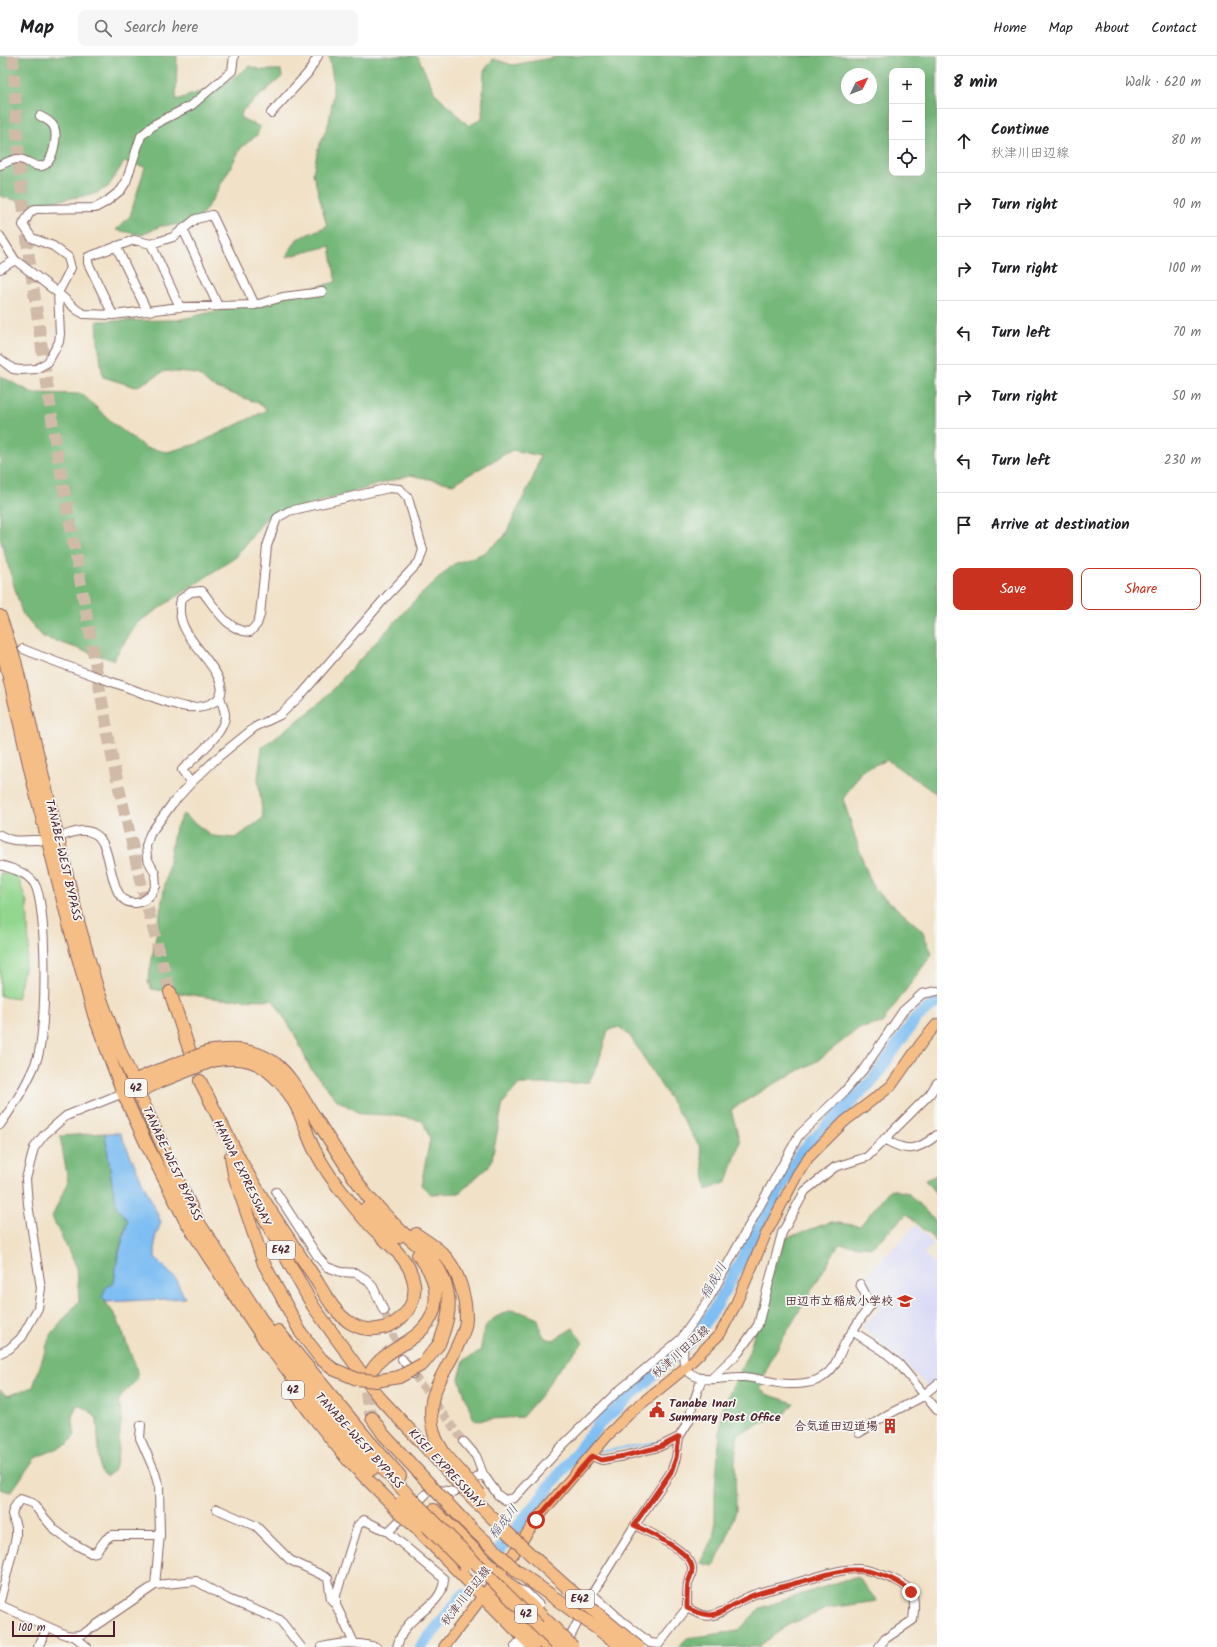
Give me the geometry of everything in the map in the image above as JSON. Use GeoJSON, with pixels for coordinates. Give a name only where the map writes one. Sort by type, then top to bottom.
{"type":"FeatureCollection","features":[{"type":"Feature","properties":{"kind":"highway","name":"TANABE-WEST BYPASS"},"geometry":{"type":"LineString","coordinates":[[0,616],[15,661],[71,932],[94,1014],[123,1093],[146,1143],[184,1218],[268,1345],[354,1451],[404,1498],[491,1585]]}},
{"type":"Feature","properties":{"kind":"highway","name":"TANABE-WEST BYPASS"},"geometry":{"type":"LineString","coordinates":[[0,638],[36,794],[53,839],[97,988],[120,1051],[181,1187],[199,1223],[227,1268],[370,1442],[404,1498]]}},
{"type":"Feature","properties":{"kind":"highway","name":"HANWA EXPRESSWAY"},"geometry":{"type":"LineString","coordinates":[[170,992],[200,1081],[231,1156],[306,1295],[367,1382]]}},
{"type":"Feature","properties":{"kind":"highway"},"geometry":{"type":"LineString","coordinates":[[123,1093],[136,1086],[209,1057],[225,1049],[244,1050],[262,1056],[276,1065],[291,1080],[345,1165],[368,1198],[443,1254],[454,1270],[462,1289],[466,1320],[459,1342],[438,1382],[433,1396],[430,1412],[432,1426],[436,1439],[444,1453],[506,1523],[524,1547]]}},
{"type":"Feature","properties":{"kind":"highway"},"geometry":{"type":"LineString","coordinates":[[200,1081],[248,1174],[273,1216],[335,1309],[350,1323],[358,1327],[373,1329],[389,1326],[404,1315],[414,1296],[414,1283],[409,1268],[398,1251],[379,1235],[346,1198],[314,1148],[296,1105],[286,1089],[266,1069],[252,1062],[238,1058],[209,1057]]}},
{"type":"Feature","properties":{"kind":"highway"},"geometry":{"type":"LineString","coordinates":[[306,1128],[353,1198],[414,1251],[427,1265],[434,1281],[436,1296],[434,1309],[427,1324],[417,1334],[387,1354],[372,1370]]}},
{"type":"Feature","properties":{"kind":"highway"},"geometry":{"type":"LineString","coordinates":[[231,1156],[234,1175],[264,1264],[301,1333],[321,1359],[333,1369],[357,1379],[376,1381],[399,1377],[423,1364],[439,1344],[447,1326],[450,1309],[449,1295],[437,1264],[422,1248],[399,1229],[381,1209]]}},
{"type":"Feature","properties":{"kind":"highway","name":"KISEI EXPRESSWAY"},"geometry":{"type":"LineString","coordinates":[[367,1382],[378,1396],[491,1518],[590,1608],[638,1647]]}},
{"type":"Feature","properties":{"kind":"highway"},"geometry":{"type":"LineString","coordinates":[[372,1418],[384,1435],[464,1521],[517,1571],[623,1647]]}},
{"type":"Feature","properties":{"kind":"highway","name":"42"},"geometry":{"type":"LineString","coordinates":[[404,1498],[434,1510],[491,1585],[547,1647]]}},
{"type":"Feature","properties":{"kind":"highway","name":"42"},"geometry":{"type":"LineString","coordinates":[[404,1498],[416,1528],[491,1585],[559,1647]]}},
{"type":"Feature","properties":{"kind":"highway","name":"42"},"geometry":{"type":"LineString","coordinates":[[491,1585],[513,1588],[572,1642]]}},
{"type":"Feature","properties":{"kind":"highway","name":"42"},"geometry":{"type":"LineString","coordinates":[[491,1585],[529,1646]]}},
{"type":"Feature","properties":{"kind":"main road","name":"秋津川田辺線"},"geometry":{"type":"LineString","coordinates":[[444,1647],[491,1585],[536,1520],[620,1422],[720,1334],[735,1306],[766,1234],[797,1174],[808,1158],[845,1122],[891,1086],[922,1042],[937,1024]]}},
{"type":"Feature","properties":{"kind":"street"},"geometry":{"type":"LineString","coordinates":[[0,360],[13,369],[36,369],[48,362],[56,348],[60,334],[58,293],[71,268],[68,257],[53,246],[32,238],[23,225],[29,214],[35,209],[95,208],[106,202],[121,190],[126,182],[142,136],[155,124],[192,105],[232,71],[234,56]]}},
{"type":"Feature","properties":{"kind":"street"},"geometry":{"type":"LineString","coordinates":[[271,113],[308,73],[318,56]]}},
{"type":"Feature","properties":{"kind":"street"},"geometry":{"type":"LineString","coordinates":[[0,165],[19,159],[40,167],[44,166],[48,162],[55,146],[56,135],[52,124],[40,116]]}},
{"type":"Feature","properties":{"kind":"street"},"geometry":{"type":"LineString","coordinates":[[114,315],[88,263],[88,258],[134,240],[151,244],[173,237],[196,219],[212,215],[255,305]]}},
{"type":"Feature","properties":{"kind":"street"},"geometry":{"type":"LineString","coordinates":[[184,229],[218,306]]}},
{"type":"Feature","properties":{"kind":"street"},"geometry":{"type":"LineString","coordinates":[[0,236],[16,260],[58,293],[68,303],[84,314],[114,315],[180,307],[255,305],[283,297],[322,292]]}},
{"type":"Feature","properties":{"kind":"street"},"geometry":{"type":"LineString","coordinates":[[151,244],[180,307]]}},
{"type":"Feature","properties":{"kind":"street"},"geometry":{"type":"LineString","coordinates":[[116,246],[147,311]]}},
{"type":"Feature","properties":{"kind":"street"},"geometry":{"type":"LineString","coordinates":[[0,269],[16,260]]}},
{"type":"Feature","properties":{"kind":"street"},"geometry":{"type":"LineString","coordinates":[[0,835],[17,842],[53,839],[76,831],[87,831],[96,834],[104,843],[116,887],[121,896],[130,903],[138,903],[145,900],[156,886],[155,872],[147,858],[146,846],[150,834],[172,804],[191,782],[254,727],[280,715],[301,695],[386,597],[419,562],[423,550],[408,498],[400,489],[389,488],[289,510],[276,518],[267,546],[260,615],[257,624],[250,632],[233,628],[202,592],[192,592],[181,599],[179,612],[183,624],[194,644],[211,665],[219,679],[221,690],[220,696],[225,715],[222,728],[211,742],[182,770],[191,782]]}},
{"type":"Feature","properties":{"kind":"street"},"geometry":{"type":"LineString","coordinates":[[23,649],[171,703],[200,707],[213,704],[220,696]]}},
{"type":"Feature","properties":{"kind":"street"},"geometry":{"type":"LineString","coordinates":[[0,864],[21,871],[33,882],[39,892],[44,956],[44,1017],[38,1058],[15,1102],[0,1125]]}},
{"type":"Feature","properties":{"kind":"street"},"geometry":{"type":"LineString","coordinates":[[464,1442],[476,1456],[483,1474],[498,1495],[505,1500],[514,1498],[564,1444],[616,1393],[682,1341],[707,1302],[799,1136],[863,1070],[903,1011],[922,994],[937,992]]}},
{"type":"Feature","properties":{"kind":"street"},"geometry":{"type":"LineString","coordinates":[[711,1379],[739,1352],[758,1325],[782,1233],[805,1191],[835,1168],[866,1156],[930,1094],[937,1083]]}},
{"type":"Feature","properties":{"kind":"street"},"geometry":{"type":"LineString","coordinates":[[0,1353],[9,1349],[22,1336],[38,1308],[42,1288],[28,1204],[26,1179],[34,1148],[44,1135],[66,1116],[123,1093]]}},
{"type":"Feature","properties":{"kind":"street"},"geometry":{"type":"LineString","coordinates":[[884,1139],[898,1148],[914,1149],[928,1143],[937,1135]]}},
{"type":"Feature","properties":{"kind":"street"},"geometry":{"type":"LineString","coordinates":[[276,1192],[318,1257],[327,1266],[341,1272],[356,1273],[366,1279],[373,1287],[384,1311]]}},
{"type":"Feature","properties":{"kind":"street"},"geometry":{"type":"LineString","coordinates":[[682,1341],[684,1366],[695,1377],[711,1379],[743,1377],[790,1384],[808,1383],[823,1378],[833,1369],[852,1331],[871,1305],[860,1284]]}},
{"type":"Feature","properties":{"kind":"street"},"geometry":{"type":"LineString","coordinates":[[852,1331],[882,1350],[899,1364],[937,1410]]}},
{"type":"Feature","properties":{"kind":"street"},"geometry":{"type":"LineString","coordinates":[[402,1358],[414,1375]]}},
{"type":"Feature","properties":{"kind":"street"},"geometry":{"type":"LineString","coordinates":[[565,1647],[572,1642],[592,1594],[634,1525],[671,1472],[676,1458],[679,1437],[689,1421],[702,1378]]}},
{"type":"Feature","properties":{"kind":"street"},"geometry":{"type":"LineString","coordinates":[[859,1433],[887,1415],[910,1404],[937,1384]]}},
{"type":"Feature","properties":{"kind":"street"},"geometry":{"type":"LineString","coordinates":[[141,1425],[140,1438],[154,1470],[159,1487],[160,1535],[155,1585]]}},
{"type":"Feature","properties":{"kind":"street"},"geometry":{"type":"LineString","coordinates":[[592,1456],[602,1460],[624,1456],[660,1447],[679,1437]]}},
{"type":"Feature","properties":{"kind":"street"},"geometry":{"type":"LineString","coordinates":[[388,1532],[428,1492],[439,1490],[454,1492],[483,1474]]}},
{"type":"Feature","properties":{"kind":"street"},"geometry":{"type":"LineString","coordinates":[[0,1601],[16,1537],[12,1514],[20,1499],[32,1503],[55,1530],[71,1542],[91,1553],[96,1552],[106,1539],[112,1535],[160,1535]]}},
{"type":"Feature","properties":{"kind":"street"},"geometry":{"type":"LineString","coordinates":[[216,1509],[256,1526],[290,1560],[328,1578],[331,1599],[336,1605],[354,1643]]}},
{"type":"Feature","properties":{"kind":"street"},"geometry":{"type":"LineString","coordinates":[[336,1605],[336,1595],[358,1525],[364,1520],[388,1532],[444,1579],[444,1586],[430,1607],[409,1624],[399,1639],[397,1647]]}},
{"type":"Feature","properties":{"kind":"street"},"geometry":{"type":"LineString","coordinates":[[592,1594],[622,1621],[650,1643],[655,1644],[659,1644],[687,1608],[687,1594],[692,1567],[690,1562],[674,1547],[634,1525]]}},
{"type":"Feature","properties":{"kind":"street"},"geometry":{"type":"LineString","coordinates":[[687,1608],[701,1615],[712,1616],[723,1612],[747,1597],[765,1591],[840,1571],[858,1569],[869,1570],[902,1583],[914,1597],[913,1620],[885,1639],[878,1647]]}},
{"type":"Feature","properties":{"kind":"street"},"geometry":{"type":"LineString","coordinates":[[0,1605],[66,1635],[74,1636],[83,1634],[155,1585],[196,1581],[230,1600],[280,1620],[301,1647]]}},
{"type":"Feature","properties":{"kind":"street"},"geometry":{"type":"LineString","coordinates":[[513,1588],[526,1592],[572,1642],[580,1647]]}},
{"type":"Feature","properties":{"kind":"street"},"geometry":{"type":"LineString","coordinates":[[38,1647],[48,1627]]}},
{"type":"Feature","properties":{"kind":"street"},"geometry":{"type":"LineString","coordinates":[[74,1636],[87,1647]]}},
{"type":"Feature","properties":{"kind":"street"},"geometry":{"type":"LineString","coordinates":[[322,1647],[340,1643],[354,1643],[376,1647]]}},
{"type":"Feature","properties":{"kind":"street"},"geometry":{"type":"LineString","coordinates":[[515,1647],[518,1643],[529,1646]]}},
{"type":"Feature","properties":{"kind":"shaded area","name":"田辺市立稲成小学校"},"geometry":{"type":"Polygon","coordinates":[[[916,1225],[934,1244],[924,1254],[937,1266],[937,1378],[927,1386],[901,1360],[862,1327],[880,1309],[868,1296],[863,1279],[916,1225]]]}},
{"type":"Feature","properties":{"kind":"green space"},"geometry":{"type":"Polygon","coordinates":[[[0,56],[177,56],[176,100],[224,84],[250,66],[261,70],[281,70],[282,77],[242,111],[241,118],[260,127],[257,135],[241,148],[214,197],[196,223],[161,226],[142,235],[116,230],[130,216],[145,167],[124,162],[108,187],[94,194],[33,205],[0,196],[0,56]]]}},
{"type":"Feature","properties":{"kind":"green space"},"geometry":{"type":"Polygon","coordinates":[[[329,56],[418,57],[435,93],[469,126],[482,118],[484,71],[493,59],[513,65],[562,56],[937,56],[937,794],[887,760],[862,770],[843,799],[864,864],[874,889],[922,930],[932,954],[882,1023],[858,1029],[817,1061],[768,1087],[731,1110],[740,1142],[727,1182],[707,1190],[700,1147],[630,1036],[619,1027],[608,1030],[599,1061],[589,1082],[519,1084],[503,1103],[491,1164],[459,1193],[431,1194],[421,1185],[430,1139],[423,1121],[391,1115],[361,1114],[337,1100],[310,1068],[294,1033],[273,1000],[220,999],[151,989],[148,982],[174,832],[183,814],[212,836],[236,838],[263,818],[258,779],[262,747],[316,707],[413,602],[454,564],[484,553],[504,537],[533,478],[540,456],[512,450],[453,484],[410,475],[266,518],[236,557],[137,623],[113,660],[43,637],[22,613],[0,538],[0,376],[33,393],[82,394],[115,425],[146,448],[167,452],[197,444],[267,410],[258,403],[211,386],[198,374],[165,371],[136,387],[103,377],[98,342],[97,321],[178,320],[336,282],[330,246],[286,257],[297,239],[327,226],[313,173],[318,149],[329,122],[333,98],[333,80],[329,56]]]}},
{"type":"Feature","properties":{"kind":"green space"},"geometry":{"type":"Polygon","coordinates":[[[0,873],[17,875],[27,903],[29,947],[17,999],[0,996],[0,873]]]}},
{"type":"Feature","properties":{"kind":"green space"},"geometry":{"type":"Polygon","coordinates":[[[105,1133],[117,1207],[128,1220],[117,1257],[114,1283],[102,1297],[117,1318],[137,1370],[137,1380],[123,1394],[118,1402],[122,1415],[117,1460],[113,1471],[106,1477],[100,1470],[97,1419],[88,1409],[77,1405],[72,1416],[75,1435],[68,1444],[35,1458],[11,1492],[0,1489],[0,1390],[7,1396],[33,1387],[50,1336],[79,1301],[77,1268],[52,1217],[68,1181],[60,1136],[105,1133]]]}},
{"type":"Feature","properties":{"kind":"green space"},"geometry":{"type":"Polygon","coordinates":[[[937,1175],[937,1195],[925,1180],[937,1175]]]}},
{"type":"Feature","properties":{"kind":"green space"},"geometry":{"type":"Polygon","coordinates":[[[890,1189],[908,1193],[937,1223],[937,1242],[907,1214],[872,1247],[839,1244],[769,1362],[760,1389],[766,1394],[794,1403],[787,1412],[738,1434],[735,1460],[736,1510],[725,1543],[714,1566],[700,1563],[715,1533],[715,1489],[722,1409],[749,1352],[771,1274],[786,1238],[831,1222],[860,1226],[890,1189]]]}},
{"type":"Feature","properties":{"kind":"green space"},"geometry":{"type":"Polygon","coordinates":[[[511,1310],[521,1312],[538,1319],[541,1331],[545,1338],[553,1340],[573,1328],[583,1343],[555,1374],[541,1395],[522,1417],[474,1420],[459,1379],[464,1360],[480,1352],[483,1335],[490,1321],[511,1310]]]}},
{"type":"Feature","properties":{"kind":"green space"},"geometry":{"type":"Polygon","coordinates":[[[857,1576],[877,1601],[829,1608],[788,1625],[758,1647],[678,1647],[687,1638],[738,1631],[760,1608],[857,1576]]]}},
{"type":"Feature","properties":{"kind":"water"},"geometry":{"type":"Polygon","coordinates":[[[105,1133],[120,1133],[161,1222],[155,1238],[155,1258],[175,1278],[185,1298],[106,1302],[102,1297],[106,1287],[114,1283],[117,1261],[128,1220],[117,1208],[105,1133]]]}},
{"type":"Feature","properties":{"kind":"waterway","name":"稲成川"},"geometry":{"type":"LineString","coordinates":[[493,1558],[600,1423],[697,1335],[718,1303],[802,1151],[873,1080],[916,1018],[937,1002]]}},
{"type":"Feature","properties":{"kind":"waterway"},"geometry":{"type":"LineString","coordinates":[[599,1452],[663,1441],[674,1434]]}},
{"type":"Feature","properties":{"kind":"waterway"},"geometry":{"type":"LineString","coordinates":[[576,1453],[588,1452]]}},
{"type":"Feature","properties":{"kind":"waterway","name":"稲成川"},"geometry":{"type":"LineString","coordinates":[[421,1647],[463,1595]]}},
{"type":"Feature","properties":{"kind":"tunnel"},"geometry":{"type":"LineString","coordinates":[[13,56],[19,167],[29,257],[55,440],[113,762],[142,887],[170,992]]}},
{"type":"Feature","properties":{"kind":"tunnel"},"geometry":{"type":"LineString","coordinates":[[384,1311],[402,1359]]}},
{"type":"Feature","properties":{"kind":"tunnel"},"geometry":{"type":"LineString","coordinates":[[370,1374],[366,1396],[372,1418]]}},
{"type":"Feature","properties":{"kind":"tunnel"},"geometry":{"type":"LineString","coordinates":[[414,1375],[464,1442]]}},
{"type":"Feature","properties":{"kind":"place","name":"田辺市立稲成小学校"},"geometry":{"type":"Point","coordinates":[905,1301]}},
{"type":"Feature","properties":{"kind":"place","name":"Tanabe Inari Summary Post Office"},"geometry":{"type":"Point","coordinates":[657,1410]}},
{"type":"Feature","properties":{"kind":"place","name":"合気道田辺道場"},"geometry":{"type":"Point","coordinates":[890,1426]}},
{"type":"Feature","properties":{"kind":"route"},"geometry":{"type":"LineString","coordinates":[[536,1520],[592,1456],[602,1460],[624,1456],[660,1447],[679,1437],[676,1458],[671,1472],[634,1525],[674,1547],[690,1562],[692,1572],[688,1583],[687,1608],[701,1615],[712,1616],[723,1612],[747,1597],[765,1591],[840,1571],[858,1569],[869,1570],[902,1583],[911,1592]]}}]}
